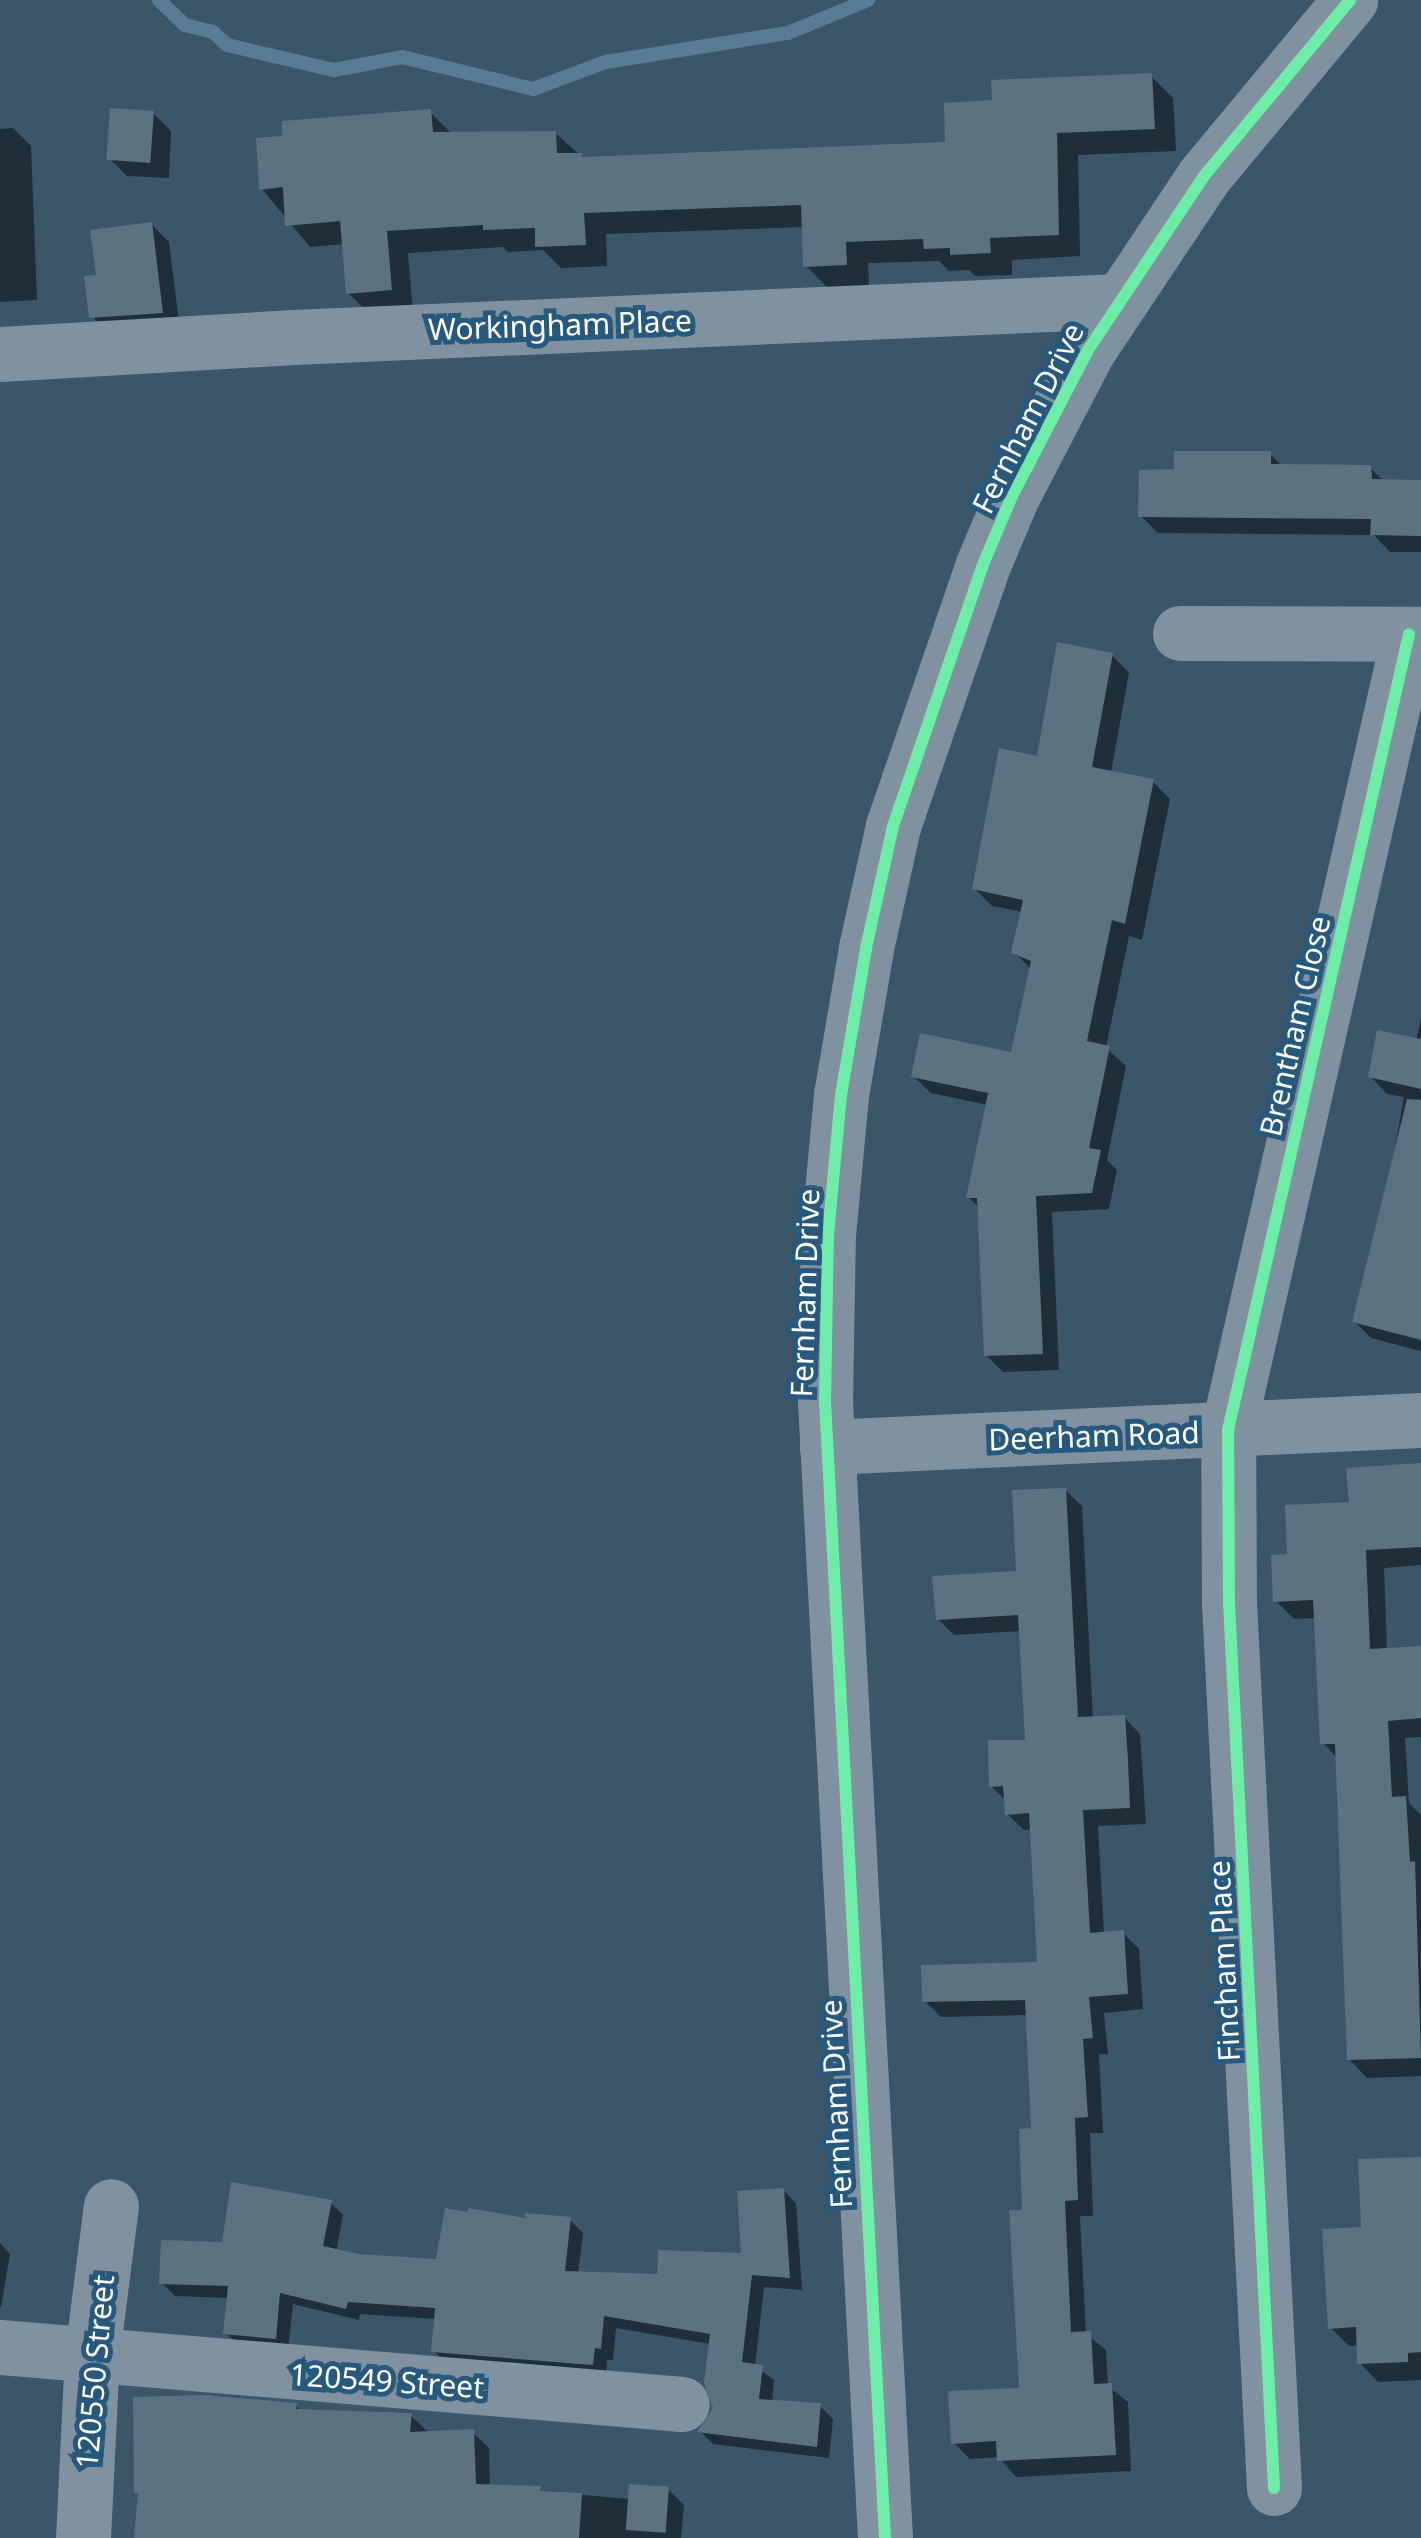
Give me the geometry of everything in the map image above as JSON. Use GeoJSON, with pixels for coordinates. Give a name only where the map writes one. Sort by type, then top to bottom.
{"type":"FeatureCollection","features":[{"type":"Feature","properties":{"kind":"street","name":"Fernham Drive"},"geometry":{"type":"LineString","coordinates":[[885,2538],[827,1447],[828,1236],[842,1094],[893,826],[982,567],[1012,496],[1088,350],[1204,176],[1350,0]]}},
{"type":"Feature","properties":{"kind":"street","name":"Workingham Place"},"geometry":{"type":"LineString","coordinates":[[0,354],[314,336],[1120,301]]}},
{"type":"Feature","properties":{"kind":"street","name":"Brentham Close"},"geometry":{"type":"LineString","coordinates":[[1180,634],[1415,634],[1228,1430]]}},
{"type":"Feature","properties":{"kind":"street","name":"Deerham Road"},"geometry":{"type":"LineString","coordinates":[[827,1447],[1421,1420]]}},
{"type":"Feature","properties":{"kind":"street","name":"Fincham Place"},"geometry":{"type":"LineString","coordinates":[[1228,1430],[1229,1604],[1274,2488]]}},
{"type":"Feature","properties":{"kind":"street","name":"120550 Street"},"geometry":{"type":"LineString","coordinates":[[83,2538],[92,2354],[111,2206]]}},
{"type":"Feature","properties":{"kind":"street","name":"120549 Street"},"geometry":{"type":"LineString","coordinates":[[0,2347],[682,2404]]}},
{"type":"Feature","properties":{"kind":"building"},"geometry":{"type":"Polygon","coordinates":[[[1152,73],[1155,129],[1057,133],[1059,235],[990,238],[991,253],[950,255],[950,248],[924,249],[923,239],[846,242],[847,265],[803,267],[801,205],[584,213],[586,245],[535,247],[535,228],[483,230],[483,225],[387,231],[392,290],[346,294],[340,221],[285,226],[283,187],[259,190],[256,138],[282,136],[282,121],[431,109],[433,132],[556,131],[557,153],[582,153],[582,157],[945,142],[944,103],[992,100],[991,80],[1152,73]]]}},
{"type":"Feature","properties":{"kind":"building"},"geometry":{"type":"Polygon","coordinates":[[[110,108],[154,111],[150,163],[106,160],[110,108]]]}},
{"type":"Feature","properties":{"kind":"building"},"geometry":{"type":"Polygon","coordinates":[[[152,222],[163,313],[89,318],[84,276],[96,275],[90,230],[152,222]]]}},
{"type":"Feature","properties":{"kind":"building"},"geometry":{"type":"Polygon","coordinates":[[[1174,451],[1271,451],[1271,464],[1371,465],[1372,479],[1421,480],[1421,536],[1370,535],[1371,519],[1138,517],[1139,470],[1174,469],[1174,451]]]}},
{"type":"Feature","properties":{"kind":"building"},"geometry":{"type":"Polygon","coordinates":[[[1057,642],[1113,653],[1092,767],[1154,779],[1125,924],[1112,920],[1087,1041],[1110,1046],[1089,1148],[1101,1150],[1092,1193],[1036,1196],[1043,1354],[984,1356],[977,1198],[966,1198],[988,1093],[911,1077],[920,1033],[1011,1052],[1031,961],[1011,953],[1023,900],[972,889],[999,748],[1037,756],[1057,642]]]}},
{"type":"Feature","properties":{"kind":"building"},"geometry":{"type":"Polygon","coordinates":[[[1377,1030],[1421,1039],[1421,1089],[1368,1077],[1377,1030]]]}},
{"type":"Feature","properties":{"kind":"building"},"geometry":{"type":"Polygon","coordinates":[[[1407,1099],[1421,1100],[1421,1340],[1352,1322],[1407,1099]]]}},
{"type":"Feature","properties":{"kind":"building"},"geometry":{"type":"Polygon","coordinates":[[[1421,1463],[1421,1547],[1366,1550],[1370,1649],[1421,1646],[1421,1718],[1388,1721],[1392,1797],[1406,1796],[1410,1862],[1415,1861],[1421,2058],[1347,2060],[1335,1744],[1320,1744],[1313,1600],[1273,1602],[1271,1555],[1287,1554],[1285,1505],[1349,1502],[1346,1468],[1421,1463]]]}},
{"type":"Feature","properties":{"kind":"building"},"geometry":{"type":"Polygon","coordinates":[[[1066,1488],[1078,1717],[1125,1715],[1128,1760],[1130,1808],[1083,1810],[1090,1933],[1124,1930],[1128,1994],[1089,1997],[1093,2038],[1083,2039],[1088,2117],[1075,2118],[1078,2200],[1065,2201],[1071,2332],[1091,2331],[1094,2384],[1112,2383],[1116,2455],[997,2461],[996,2441],[951,2444],[948,2391],[1019,2388],[1009,2210],[1022,2210],[1019,2129],[1031,2128],[1025,2000],[922,2002],[921,1965],[1037,1962],[1029,1813],[1005,1815],[1003,1786],[989,1787],[988,1740],[1025,1740],[1018,1615],[936,1620],[932,1576],[1016,1571],[1012,1490],[1066,1488]]]}},
{"type":"Feature","properties":{"kind":"building"},"geometry":{"type":"Polygon","coordinates":[[[1421,2157],[1421,2352],[1408,2353],[1408,2362],[1357,2364],[1356,2327],[1328,2329],[1322,2229],[1361,2227],[1358,2159],[1421,2157]]]}},
{"type":"Feature","properties":{"kind":"building"},"geometry":{"type":"Polygon","coordinates":[[[231,2182],[332,2200],[323,2246],[359,2254],[436,2259],[445,2208],[468,2212],[468,2208],[525,2218],[525,2213],[571,2217],[565,2271],[657,2274],[658,2250],[741,2253],[737,2191],[784,2188],[790,2278],[752,2275],[742,2362],[763,2365],[759,2399],[821,2403],[817,2447],[697,2432],[713,2408],[704,2383],[710,2334],[604,2316],[601,2349],[595,2348],[593,2365],[431,2352],[435,2308],[348,2302],[346,2309],[280,2293],[276,2339],[223,2334],[228,2286],[159,2284],[161,2240],[222,2242],[231,2182]]]}},
{"type":"Feature","properties":{"kind":"building"},"geometry":{"type":"Polygon","coordinates":[[[204,2395],[297,2403],[296,2409],[412,2413],[410,2432],[474,2429],[476,2484],[541,2486],[540,2491],[582,2493],[579,2538],[134,2538],[138,2493],[134,2493],[133,2397],[204,2395]]]}},
{"type":"Feature","properties":{"kind":"building"},"geometry":{"type":"Polygon","coordinates":[[[629,2484],[669,2487],[666,2533],[626,2530],[629,2484]]]}},
{"type":"Feature","properties":{"kind":"waterway"},"geometry":{"type":"LineString","coordinates":[[159,0],[185,25],[213,32],[227,45],[334,70],[402,57],[533,89],[606,62],[788,33],[868,0]]}},
{"type":"Feature","properties":{"kind":"cycle path"},"geometry":{"type":"LineString","coordinates":[[885,2538],[825,1402],[828,1235],[841,1095],[866,948],[893,826],[982,567],[1012,496],[1088,350],[1204,176],[1350,0]]}},
{"type":"Feature","properties":{"kind":"cycle path"},"geometry":{"type":"LineString","coordinates":[[1274,2488],[1229,1604],[1228,1430],[1409,634]]}}]}
